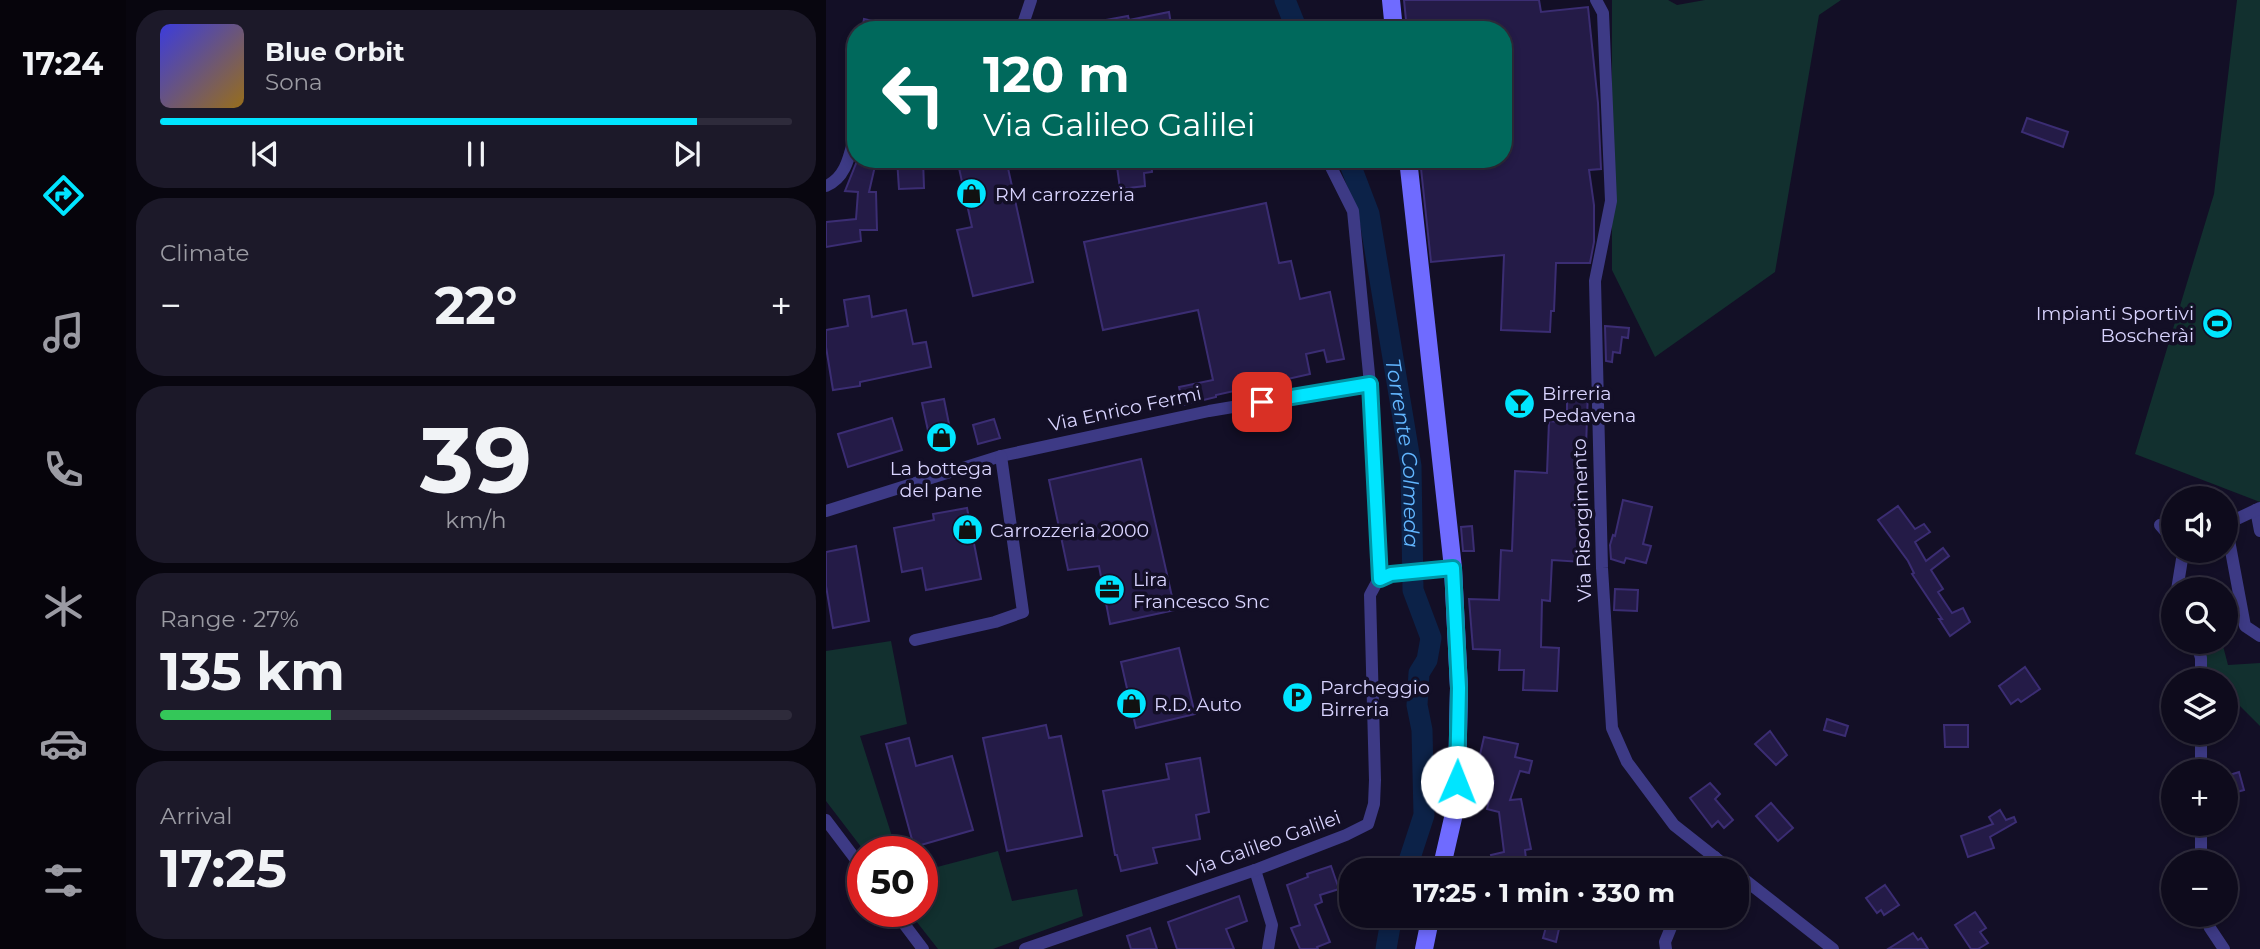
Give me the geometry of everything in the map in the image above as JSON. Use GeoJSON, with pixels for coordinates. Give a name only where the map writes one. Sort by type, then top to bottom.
{"type":"FeatureCollection","features":[{"type":"Feature","properties":{"kind":"main road"},"geometry":{"type":"LineString","coordinates":[[1391,0],[1393,21]]}},
{"type":"Feature","properties":{"kind":"main road"},"geometry":{"type":"LineString","coordinates":[[1409,168],[1453,568],[1459,688],[1457,782],[1453,818],[1444,858]]}},
{"type":"Feature","properties":{"kind":"main road"},"geometry":{"type":"LineString","coordinates":[[1424,949],[1428,928]]}},
{"type":"Feature","properties":{"kind":"street"},"geometry":{"type":"LineString","coordinates":[[1024,21],[1031,0]]}},
{"type":"Feature","properties":{"kind":"street","name":"Via Risorgimento"},"geometry":{"type":"LineString","coordinates":[[1596,0],[1602,13],[1611,201],[1595,281],[1602,568],[1612,728],[1627,762],[1674,825],[1716,858]]}},
{"type":"Feature","properties":{"kind":"street"},"geometry":{"type":"LineString","coordinates":[[826,186],[838,178],[847,162]]}},
{"type":"Feature","properties":{"kind":"street"},"geometry":{"type":"LineString","coordinates":[[1332,168],[1353,211],[1386,576],[1453,568]]}},
{"type":"Feature","properties":{"kind":"street","name":"Via Enrico Fermi"},"geometry":{"type":"LineString","coordinates":[[826,511],[1001,456],[1209,411],[1370,384]]}},
{"type":"Feature","properties":{"kind":"street"},"geometry":{"type":"LineString","coordinates":[[915,640],[995,622],[1023,612],[1001,456]]}},
{"type":"Feature","properties":{"kind":"street"},"geometry":{"type":"LineString","coordinates":[[2238,518],[2258,509],[2260,531]]}},
{"type":"Feature","properties":{"kind":"street"},"geometry":{"type":"LineString","coordinates":[[2233,563],[2245,626],[2260,636]]}},
{"type":"Feature","properties":{"kind":"street","name":"Via Galileo Galilei"},"geometry":{"type":"LineString","coordinates":[[1024,949],[1255,870],[1363,827],[1371,818],[1375,780],[1368,607],[1371,590],[1386,576]]}},
{"type":"Feature","properties":{"kind":"street"},"geometry":{"type":"LineString","coordinates":[[826,820],[847,848]]}},
{"type":"Feature","properties":{"kind":"street"},"geometry":{"type":"LineString","coordinates":[[1255,870],[1272,925],[1268,949]]}},
{"type":"Feature","properties":{"kind":"street"},"geometry":{"type":"LineString","coordinates":[[1749,883],[1833,949]]}},
{"type":"Feature","properties":{"kind":"street"},"geometry":{"type":"LineString","coordinates":[[906,927],[923,949]]}},
{"type":"Feature","properties":{"kind":"street"},"geometry":{"type":"LineString","coordinates":[[2210,927],[2224,949]]}},
{"type":"Feature","properties":{"kind":"street"},"geometry":{"type":"LineString","coordinates":[[1665,949],[1671,928]]}},
{"type":"Feature","properties":{"kind":"green space"},"geometry":{"type":"Polygon","coordinates":[[[1612,0],[1668,0],[1677,5],[1705,0],[1841,0],[1819,15],[1775,272],[1655,357],[1612,270],[1612,0]]]}},
{"type":"Feature","properties":{"kind":"green space","name":"Impianti Sportivi Boscherài"},"geometry":{"type":"Polygon","coordinates":[[[2237,0],[2260,0],[2260,502],[2238,494],[2238,486],[2218,486],[2135,454],[2214,194],[2237,0]]]}},
{"type":"Feature","properties":{"kind":"green space"},"geometry":{"type":"Polygon","coordinates":[[[891,641],[907,724],[860,736],[892,836],[853,836],[826,801],[826,651],[891,641]]]}},
{"type":"Feature","properties":{"kind":"green space"},"geometry":{"type":"Polygon","coordinates":[[[2202,654],[2225,654],[2228,665],[2260,663],[2260,726],[2238,704],[2238,668],[2206,668],[2202,654]]]}},
{"type":"Feature","properties":{"kind":"green space"},"geometry":{"type":"Polygon","coordinates":[[[998,851],[1012,901],[1077,889],[1083,916],[993,949],[938,949],[921,927],[938,927],[938,867],[998,851]]]}},
{"type":"Feature","properties":{"kind":"building"},"geometry":{"type":"Polygon","coordinates":[[[1404,0],[1539,0],[1541,12],[1588,7],[1598,103],[1601,169],[1589,170],[1594,205],[1594,242],[1590,263],[1556,263],[1554,311],[1551,311],[1550,332],[1501,330],[1504,255],[1431,262],[1421,168],[1512,168],[1512,21],[1406,21],[1404,0]]]}},
{"type":"Feature","properties":{"kind":"building"},"geometry":{"type":"Polygon","coordinates":[[[1169,12],[1170,21],[1100,21],[1128,16],[1129,20],[1169,12]]]}},
{"type":"Feature","properties":{"kind":"building"},"geometry":{"type":"Polygon","coordinates":[[[2027,118],[2068,132],[2063,147],[2022,132],[2027,118]]]}},
{"type":"Feature","properties":{"kind":"building"},"geometry":{"type":"Polygon","coordinates":[[[854,168],[875,168],[869,192],[876,192],[877,230],[860,230],[861,241],[826,247],[826,222],[856,219],[858,192],[845,191],[854,168]]]}},
{"type":"Feature","properties":{"kind":"building"},"geometry":{"type":"Polygon","coordinates":[[[898,168],[923,168],[924,188],[899,189],[898,168]]]}},
{"type":"Feature","properties":{"kind":"building"},"geometry":{"type":"Polygon","coordinates":[[[959,168],[1008,168],[1033,282],[973,296],[957,230],[972,227],[959,168]]]}},
{"type":"Feature","properties":{"kind":"building"},"geometry":{"type":"Polygon","coordinates":[[[1117,168],[1152,168],[1152,172],[1144,173],[1145,186],[1120,189],[1117,168]]]}},
{"type":"Feature","properties":{"kind":"building"},"geometry":{"type":"Polygon","coordinates":[[[1266,203],[1279,263],[1291,261],[1300,299],[1330,292],[1344,359],[1327,362],[1324,350],[1306,354],[1310,374],[1183,405],[1179,387],[1213,380],[1198,310],[1103,330],[1084,242],[1266,203]]]}},
{"type":"Feature","properties":{"kind":"building"},"geometry":{"type":"Polygon","coordinates":[[[869,296],[872,317],[906,310],[913,344],[926,342],[931,367],[860,382],[860,386],[833,390],[826,330],[848,326],[844,300],[869,296]]]}},
{"type":"Feature","properties":{"kind":"building"},"geometry":{"type":"Polygon","coordinates":[[[1605,326],[1629,328],[1628,338],[1622,337],[1620,353],[1613,352],[1612,362],[1606,361],[1605,326]]]}},
{"type":"Feature","properties":{"kind":"building"},"geometry":{"type":"Polygon","coordinates":[[[1567,390],[1588,390],[1582,562],[1552,560],[1550,601],[1542,600],[1541,647],[1559,648],[1557,691],[1523,690],[1524,670],[1499,670],[1500,650],[1473,649],[1469,599],[1499,600],[1501,550],[1512,551],[1515,471],[1547,473],[1549,421],[1567,423],[1567,390]]]}},
{"type":"Feature","properties":{"kind":"building"},"geometry":{"type":"Polygon","coordinates":[[[944,399],[953,444],[932,449],[922,403],[944,399]]]}},
{"type":"Feature","properties":{"kind":"building"},"geometry":{"type":"Polygon","coordinates":[[[892,418],[902,450],[848,467],[838,434],[892,418]]]}},
{"type":"Feature","properties":{"kind":"building"},"geometry":{"type":"Polygon","coordinates":[[[994,419],[1000,438],[978,444],[973,425],[994,419]]]}},
{"type":"Feature","properties":{"kind":"building"},"geometry":{"type":"Polygon","coordinates":[[[1141,459],[1175,610],[1110,624],[1099,566],[1068,570],[1049,480],[1141,459]]]}},
{"type":"Feature","properties":{"kind":"building"},"geometry":{"type":"Polygon","coordinates":[[[1623,500],[1652,507],[1643,544],[1651,546],[1646,563],[1626,558],[1624,563],[1611,559],[1610,545],[1613,535],[1615,536],[1623,500]]]}},
{"type":"Feature","properties":{"kind":"building"},"geometry":{"type":"Polygon","coordinates":[[[1898,506],[1915,529],[1924,524],[1930,532],[1915,542],[1926,561],[1943,548],[1949,556],[1931,570],[1943,589],[1938,592],[1952,613],[1963,608],[1970,622],[1950,636],[1912,574],[1914,573],[1908,561],[1878,520],[1898,506]]]}},
{"type":"Feature","properties":{"kind":"building"},"geometry":{"type":"Polygon","coordinates":[[[967,508],[981,579],[926,590],[922,568],[902,572],[894,528],[934,520],[933,514],[967,508]]]}},
{"type":"Feature","properties":{"kind":"building"},"geometry":{"type":"Polygon","coordinates":[[[1472,526],[1474,551],[1463,551],[1461,527],[1472,526]]]}},
{"type":"Feature","properties":{"kind":"building"},"geometry":{"type":"Polygon","coordinates":[[[856,546],[869,621],[833,628],[826,586],[826,552],[856,546]]]}},
{"type":"Feature","properties":{"kind":"building"},"geometry":{"type":"Polygon","coordinates":[[[1615,589],[1638,590],[1637,611],[1614,610],[1615,589]]]}},
{"type":"Feature","properties":{"kind":"building"},"geometry":{"type":"Polygon","coordinates":[[[1179,648],[1195,714],[1136,728],[1121,662],[1179,648]]]}},
{"type":"Feature","properties":{"kind":"building"},"geometry":{"type":"Polygon","coordinates":[[[2025,667],[2040,689],[2021,702],[2018,699],[2011,704],[1999,686],[2025,667]]]}},
{"type":"Feature","properties":{"kind":"building"},"geometry":{"type":"Polygon","coordinates":[[[1827,719],[1848,726],[1845,736],[1824,730],[1827,719]]]}},
{"type":"Feature","properties":{"kind":"building"},"geometry":{"type":"Polygon","coordinates":[[[1046,725],[1049,738],[1061,736],[1082,836],[1007,851],[983,738],[1046,725]]]}},
{"type":"Feature","properties":{"kind":"building"},"geometry":{"type":"Polygon","coordinates":[[[1944,725],[1968,725],[1968,747],[1945,747],[1944,725]]]}},
{"type":"Feature","properties":{"kind":"building"},"geometry":{"type":"Polygon","coordinates":[[[1770,731],[1787,755],[1776,765],[1755,744],[1770,731]]]}},
{"type":"Feature","properties":{"kind":"building"},"geometry":{"type":"Polygon","coordinates":[[[1484,737],[1518,744],[1515,757],[1532,761],[1529,773],[1520,771],[1510,800],[1521,799],[1531,849],[1525,850],[1526,858],[1492,858],[1491,855],[1504,852],[1499,812],[1487,809],[1494,781],[1475,777],[1484,737]]]}},
{"type":"Feature","properties":{"kind":"building"},"geometry":{"type":"Polygon","coordinates":[[[909,738],[916,766],[952,756],[973,830],[938,840],[938,836],[911,836],[886,744],[909,738]]]}},
{"type":"Feature","properties":{"kind":"building"},"geometry":{"type":"Polygon","coordinates":[[[1200,758],[1209,812],[1196,815],[1200,839],[1153,848],[1157,863],[1121,871],[1115,855],[1103,791],[1169,779],[1166,764],[1200,758]]]}},
{"type":"Feature","properties":{"kind":"building"},"geometry":{"type":"Polygon","coordinates":[[[2238,772],[2244,790],[2238,792],[2238,772]]]}},
{"type":"Feature","properties":{"kind":"building"},"geometry":{"type":"Polygon","coordinates":[[[1710,783],[1720,794],[1715,799],[1733,820],[1724,828],[1718,821],[1712,827],[1690,798],[1710,783]]]}},
{"type":"Feature","properties":{"kind":"building"},"geometry":{"type":"Polygon","coordinates":[[[1771,803],[1793,828],[1778,841],[1756,816],[1771,803]]]}},
{"type":"Feature","properties":{"kind":"building"},"geometry":{"type":"Polygon","coordinates":[[[2000,810],[2006,820],[2014,817],[2016,822],[1990,837],[1994,848],[1968,857],[1961,836],[1993,824],[1989,817],[2000,810]]]}},
{"type":"Feature","properties":{"kind":"building"},"geometry":{"type":"Polygon","coordinates":[[[1331,866],[1339,889],[1320,895],[1322,902],[1315,905],[1330,942],[1317,947],[1318,949],[1300,949],[1291,928],[1300,925],[1287,885],[1308,877],[1307,874],[1331,866]]]}},
{"type":"Feature","properties":{"kind":"building"},"geometry":{"type":"Polygon","coordinates":[[[1885,885],[1899,905],[1884,915],[1881,910],[1877,913],[1866,898],[1885,885]]]}},
{"type":"Feature","properties":{"kind":"building"},"geometry":{"type":"Polygon","coordinates":[[[1239,896],[1247,921],[1226,929],[1234,949],[1177,949],[1168,922],[1239,896]]]}},
{"type":"Feature","properties":{"kind":"building"},"geometry":{"type":"Polygon","coordinates":[[[1975,912],[1986,928],[1980,932],[1988,943],[1978,949],[1971,949],[1955,925],[1975,912]]]}},
{"type":"Feature","properties":{"kind":"building"},"geometry":{"type":"Polygon","coordinates":[[[1150,928],[1157,949],[1131,949],[1127,936],[1150,928]]]}},
{"type":"Feature","properties":{"kind":"building"},"geometry":{"type":"Polygon","coordinates":[[[1546,928],[1559,928],[1556,942],[1543,938],[1546,928]]]}},
{"type":"Feature","properties":{"kind":"building"},"geometry":{"type":"Polygon","coordinates":[[[1913,933],[1918,940],[1921,938],[1928,949],[1888,949],[1913,933]]]}},
{"type":"Feature","properties":{"kind":"waterway","name":"Torrente Colmeda"},"geometry":{"type":"LineString","coordinates":[[1285,0],[1293,21]]}},
{"type":"Feature","properties":{"kind":"waterway","name":"Torrente Colmeda"},"geometry":{"type":"LineString","coordinates":[[1351,168],[1369,214],[1411,466],[1413,590],[1431,638],[1427,660],[1419,673],[1417,705],[1422,730],[1424,815],[1410,858]]}},
{"type":"Feature","properties":{"kind":"waterway","name":"Torrente Colmeda"},"geometry":{"type":"LineString","coordinates":[[1386,949],[1390,928]]}},
{"type":"Feature","properties":{"kind":"place","name":"RM carrozzeria"},"geometry":{"type":"Point","coordinates":[972,194]}},
{"type":"Feature","properties":{"kind":"place","name":"Impianti Sportivi Boscherài"},"geometry":{"type":"Point","coordinates":[2217,324]}},
{"type":"Feature","properties":{"kind":"place","name":"Birreria Pedavena"},"geometry":{"type":"Point","coordinates":[1519,404]}},
{"type":"Feature","properties":{"kind":"place","name":"La bottega del pane"},"geometry":{"type":"Point","coordinates":[941,437]}},
{"type":"Feature","properties":{"kind":"place","name":"Carrozzeria 2000"},"geometry":{"type":"Point","coordinates":[967,530]}},
{"type":"Feature","properties":{"kind":"place","name":"Lira Francesco Snc"},"geometry":{"type":"Point","coordinates":[1110,590]}},
{"type":"Feature","properties":{"kind":"place","name":"Parcheggio Birreria"},"geometry":{"type":"Point","coordinates":[1297,698]}},
{"type":"Feature","properties":{"kind":"place","name":"R.D. Auto"},"geometry":{"type":"Point","coordinates":[1131,704]}},
{"type":"Feature","properties":{"kind":"route"},"geometry":{"type":"LineString","coordinates":[[1262,402],[1370,384],[1380,579],[1391,574],[1453,568],[1459,688],[1457,782]]}}]}
